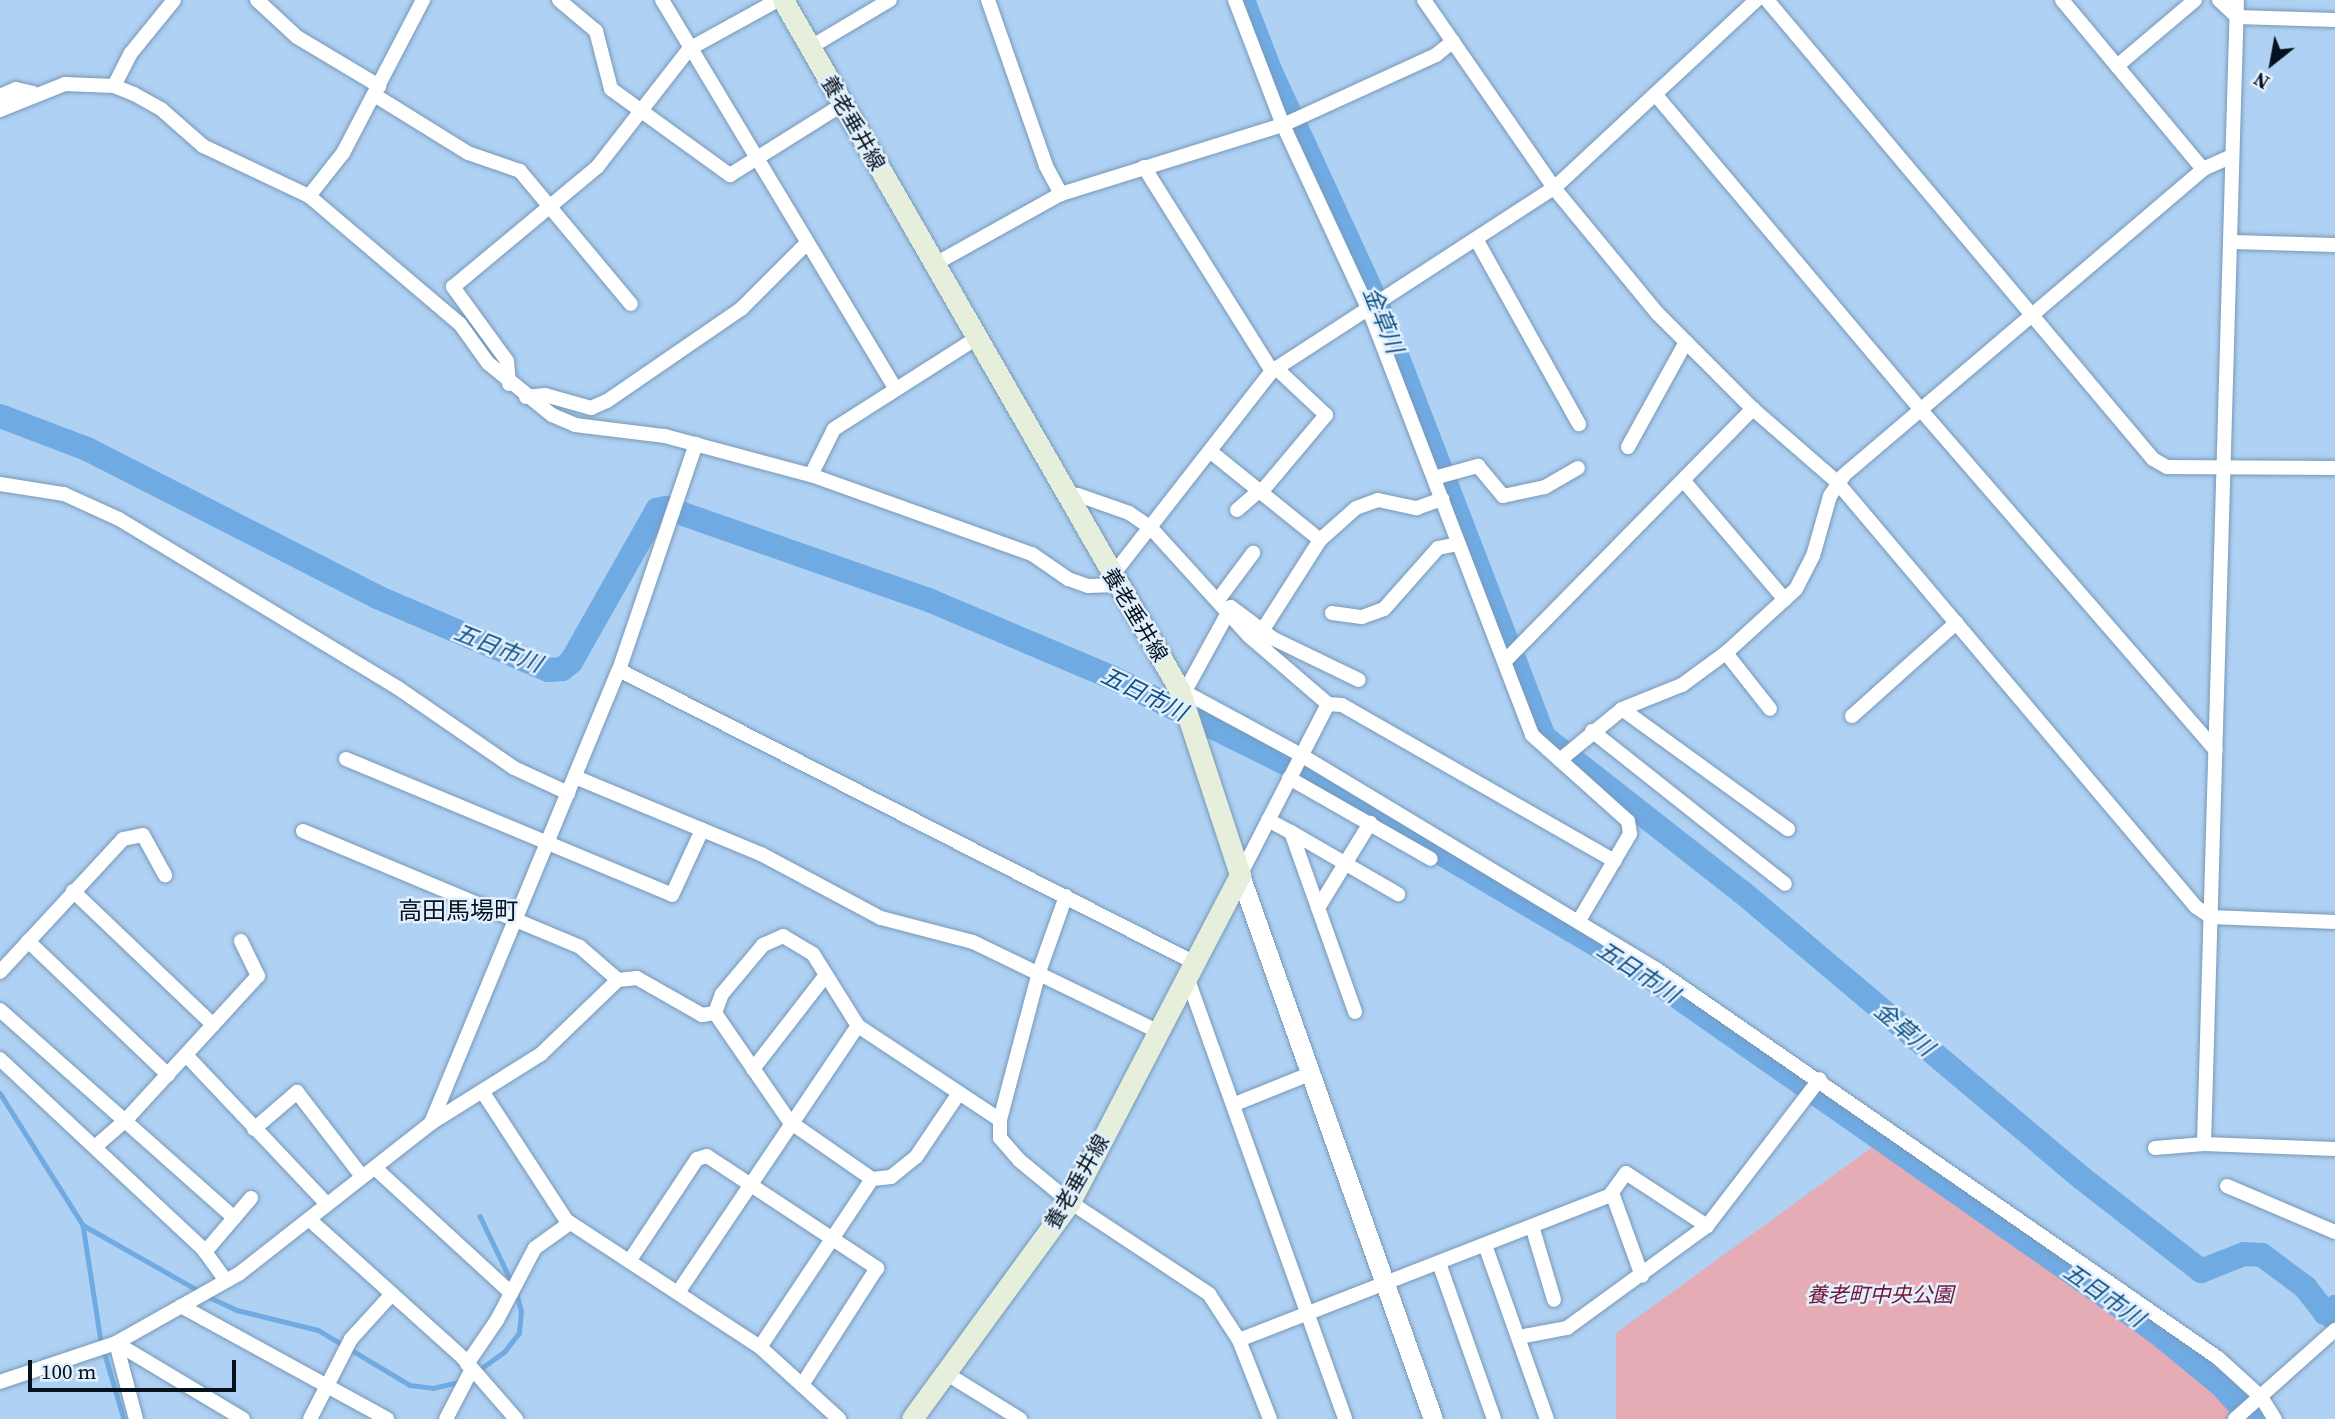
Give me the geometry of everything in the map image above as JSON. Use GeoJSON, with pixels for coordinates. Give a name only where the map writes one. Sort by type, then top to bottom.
{"type":"FeatureCollection","features":[{"type":"Feature","properties":{"kind":"main road","name":"養老垂井線"},"geometry":{"type":"LineString","coordinates":[[780,0],[844,104],[1113,581],[1182,696],[1240,875],[1070,1202],[912,1419]]}},
{"type":"Feature","properties":{"kind":"street"},"geometry":{"type":"LineString","coordinates":[[114,86],[131,53],[174,0]]}},
{"type":"Feature","properties":{"kind":"street"},"geometry":{"type":"LineString","coordinates":[[257,0],[297,37],[468,153],[520,171],[631,304]]}},
{"type":"Feature","properties":{"kind":"street"},"geometry":{"type":"LineString","coordinates":[[309,196],[343,153],[368,100],[378,91],[423,0]]}},
{"type":"Feature","properties":{"kind":"street"},"geometry":{"type":"LineString","coordinates":[[559,0],[596,31],[611,89],[730,175],[844,104]]}},
{"type":"Feature","properties":{"kind":"street"},"geometry":{"type":"LineString","coordinates":[[662,0],[806,244],[895,388]]}},
{"type":"Feature","properties":{"kind":"street"},"geometry":{"type":"LineString","coordinates":[[509,384],[507,361],[453,287],[598,166],[689,49],[780,0]]}},
{"type":"Feature","properties":{"kind":"street"},"geometry":{"type":"LineString","coordinates":[[810,48],[890,0]]}},
{"type":"Feature","properties":{"kind":"street"},"geometry":{"type":"LineString","coordinates":[[988,0],[1046,166],[1061,194]]}},
{"type":"Feature","properties":{"kind":"street"},"geometry":{"type":"LineString","coordinates":[[1235,0],[1283,125],[1369,310],[1441,476],[1442,499],[1532,735],[1565,755],[1628,821],[1629,834],[1580,919]]}},
{"type":"Feature","properties":{"kind":"street"},"geometry":{"type":"LineString","coordinates":[[1424,0],[1554,188],[1686,342],[1753,409],[1837,482],[2196,907],[2211,918],[2335,922]]}},
{"type":"Feature","properties":{"kind":"street"},"geometry":{"type":"LineString","coordinates":[[0,110],[33,93],[65,84],[114,86],[160,109],[204,146],[309,196],[460,324],[509,384],[575,425],[696,444],[811,475],[1032,554],[1068,579],[1088,586],[1113,581],[1274,369],[1554,188],[1756,0]]}},
{"type":"Feature","properties":{"kind":"street"},"geometry":{"type":"LineString","coordinates":[[1767,0],[2153,459],[2167,467],[2335,468]]}},
{"type":"Feature","properties":{"kind":"street"},"geometry":{"type":"LineString","coordinates":[[2062,0],[2203,169]]}},
{"type":"Feature","properties":{"kind":"street"},"geometry":{"type":"LineString","coordinates":[[2117,66],[2195,0]]}},
{"type":"Feature","properties":{"kind":"street"},"geometry":{"type":"LineString","coordinates":[[2219,0],[2237,17],[2335,20]]}},
{"type":"Feature","properties":{"kind":"street"},"geometry":{"type":"LineString","coordinates":[[2204,1144],[2238,0]]}},
{"type":"Feature","properties":{"kind":"street"},"geometry":{"type":"LineString","coordinates":[[935,264],[1061,194],[1283,125],[1436,55],[1453,41]]}},
{"type":"Feature","properties":{"kind":"street"},"geometry":{"type":"LineString","coordinates":[[0,96],[16,89],[33,93]]}},
{"type":"Feature","properties":{"kind":"street"},"geometry":{"type":"LineString","coordinates":[[1655,94],[1921,410],[2216,750]]}},
{"type":"Feature","properties":{"kind":"street"},"geometry":{"type":"LineString","coordinates":[[1565,755],[1622,709],[1682,685],[1726,653],[1797,589],[1813,556],[1837,482],[2203,169],[2232,156]]}},
{"type":"Feature","properties":{"kind":"street"},"geometry":{"type":"LineString","coordinates":[[1144,167],[1274,369],[1326,415],[1262,489],[1237,510]]}},
{"type":"Feature","properties":{"kind":"street"},"geometry":{"type":"LineString","coordinates":[[1476,239],[1579,424]]}},
{"type":"Feature","properties":{"kind":"street"},"geometry":{"type":"LineString","coordinates":[[2231,242],[2335,246]]}},
{"type":"Feature","properties":{"kind":"street"},"geometry":{"type":"LineString","coordinates":[[526,397],[545,395],[591,408],[607,401],[741,309],[806,244]]}},
{"type":"Feature","properties":{"kind":"street"},"geometry":{"type":"LineString","coordinates":[[811,475],[834,429],[977,338]]}},
{"type":"Feature","properties":{"kind":"street"},"geometry":{"type":"LineString","coordinates":[[1628,447],[1686,342]]}},
{"type":"Feature","properties":{"kind":"street"},"geometry":{"type":"LineString","coordinates":[[1504,661],[1753,409]]}},
{"type":"Feature","properties":{"kind":"street"},"geometry":{"type":"LineString","coordinates":[[431,1123],[619,670],[696,444]]}},
{"type":"Feature","properties":{"kind":"street"},"geometry":{"type":"LineString","coordinates":[[1211,452],[1262,489],[1320,540]]}},
{"type":"Feature","properties":{"kind":"street"},"geometry":{"type":"LineString","coordinates":[[1441,476],[1478,466],[1503,496],[1545,487],[1578,468]]}},
{"type":"Feature","properties":{"kind":"street"},"geometry":{"type":"LineString","coordinates":[[1683,480],[1785,600]]}},
{"type":"Feature","properties":{"kind":"street"},"geometry":{"type":"LineString","coordinates":[[0,484],[64,494],[120,519],[398,688],[514,768],[568,793]]}},
{"type":"Feature","properties":{"kind":"street"},"geometry":{"type":"LineString","coordinates":[[1066,498],[1078,495],[1129,513],[1151,528],[1277,663],[1328,704],[1342,705],[1614,861]]}},
{"type":"Feature","properties":{"kind":"street"},"geometry":{"type":"LineString","coordinates":[[1262,631],[1320,540],[1356,508],[1378,500],[1417,508],[1442,499]]}},
{"type":"Feature","properties":{"kind":"street"},"geometry":{"type":"LineString","coordinates":[[1332,613],[1362,617],[1384,609],[1438,548],[1459,544]]}},
{"type":"Feature","properties":{"kind":"street"},"geometry":{"type":"LineString","coordinates":[[1253,553],[1223,605],[1182,696],[1301,755],[1580,919],[1819,1079],[2218,1358],[2261,1397],[2275,1419]]}},
{"type":"Feature","properties":{"kind":"street"},"geometry":{"type":"LineString","coordinates":[[1223,605],[1231,607],[1262,631],[1359,680]]}},
{"type":"Feature","properties":{"kind":"street"},"geometry":{"type":"LineString","coordinates":[[1852,716],[1956,623]]}},
{"type":"Feature","properties":{"kind":"street"},"geometry":{"type":"LineString","coordinates":[[1726,653],[1770,709]]}},
{"type":"Feature","properties":{"kind":"street"},"geometry":{"type":"LineString","coordinates":[[619,670],[1066,896],[1191,970],[1345,1419]]}},
{"type":"Feature","properties":{"kind":"street"},"geometry":{"type":"LineString","coordinates":[[1328,704],[1240,875],[1433,1419]]}},
{"type":"Feature","properties":{"kind":"street"},"geometry":{"type":"LineString","coordinates":[[1622,709],[1788,829]]}},
{"type":"Feature","properties":{"kind":"street"},"geometry":{"type":"LineString","coordinates":[[1592,731],[1785,884]]}},
{"type":"Feature","properties":{"kind":"street"},"geometry":{"type":"LineString","coordinates":[[346,759],[548,846],[672,895],[702,830]]}},
{"type":"Feature","properties":{"kind":"street"},"geometry":{"type":"LineString","coordinates":[[575,777],[761,854],[881,918],[973,942],[1159,1032]]}},
{"type":"Feature","properties":{"kind":"street"},"geometry":{"type":"LineString","coordinates":[[1289,778],[1430,859]]}},
{"type":"Feature","properties":{"kind":"street"},"geometry":{"type":"LineString","coordinates":[[1268,820],[1398,894]]}},
{"type":"Feature","properties":{"kind":"street"},"geometry":{"type":"LineString","coordinates":[[1318,908],[1370,823]]}},
{"type":"Feature","properties":{"kind":"street"},"geometry":{"type":"LineString","coordinates":[[303,831],[580,947],[618,980]]}},
{"type":"Feature","properties":{"kind":"street"},"geometry":{"type":"LineString","coordinates":[[1291,832],[1355,1012]]}},
{"type":"Feature","properties":{"kind":"street"},"geometry":{"type":"LineString","coordinates":[[0,972],[123,839],[142,835],[165,875]]}},
{"type":"Feature","properties":{"kind":"street"},"geometry":{"type":"LineString","coordinates":[[73,891],[213,1025]]}},
{"type":"Feature","properties":{"kind":"street"},"geometry":{"type":"LineString","coordinates":[[1066,896],[1039,972],[1000,1120],[1000,1138],[1019,1160],[1070,1202],[1191,1278],[1209,1294],[1239,1340],[1270,1419]]}},
{"type":"Feature","properties":{"kind":"street"},"geometry":{"type":"LineString","coordinates":[[715,1013],[722,994],[763,945],[783,936],[813,954],[858,1026],[1000,1120]]}},
{"type":"Feature","properties":{"kind":"street"},"geometry":{"type":"LineString","coordinates":[[28,941],[168,1075]]}},
{"type":"Feature","properties":{"kind":"street"},"geometry":{"type":"LineString","coordinates":[[96,1146],[124,1122],[258,976],[241,941]]}},
{"type":"Feature","properties":{"kind":"street"},"geometry":{"type":"LineString","coordinates":[[753,1069],[826,975]]}},
{"type":"Feature","properties":{"kind":"street"},"geometry":{"type":"LineString","coordinates":[[0,1382],[116,1343],[226,1281],[310,1220],[361,1175],[375,1168],[431,1123],[484,1094],[541,1055],[618,980],[637,978],[702,1015],[715,1013]]}},
{"type":"Feature","properties":{"kind":"street"},"geometry":{"type":"LineString","coordinates":[[0,1010],[234,1218]]}},
{"type":"Feature","properties":{"kind":"street"},"geometry":{"type":"LineString","coordinates":[[715,1013],[790,1122],[872,1179],[891,1177],[916,1157],[959,1093]]}},
{"type":"Feature","properties":{"kind":"street"},"geometry":{"type":"LineString","coordinates":[[679,1291],[748,1183],[858,1026]]}},
{"type":"Feature","properties":{"kind":"street"},"geometry":{"type":"LineString","coordinates":[[186,1055],[327,1205]]}},
{"type":"Feature","properties":{"kind":"street"},"geometry":{"type":"LineString","coordinates":[[0,1059],[96,1146],[205,1252],[226,1281]]}},
{"type":"Feature","properties":{"kind":"street"},"geometry":{"type":"LineString","coordinates":[[1235,1104],[1312,1073]]}},
{"type":"Feature","properties":{"kind":"street"},"geometry":{"type":"LineString","coordinates":[[1519,1337],[1567,1328],[1642,1276],[1707,1226],[1819,1079]]}},
{"type":"Feature","properties":{"kind":"street"},"geometry":{"type":"LineString","coordinates":[[254,1129],[297,1093],[361,1175]]}},
{"type":"Feature","properties":{"kind":"street"},"geometry":{"type":"LineString","coordinates":[[484,1094],[570,1223],[679,1291],[760,1347],[839,1419]]}},
{"type":"Feature","properties":{"kind":"street"},"geometry":{"type":"LineString","coordinates":[[2155,1148],[2204,1144],[2335,1149]]}},
{"type":"Feature","properties":{"kind":"street"},"geometry":{"type":"LineString","coordinates":[[630,1260],[697,1159],[707,1156],[877,1268],[802,1385]]}},
{"type":"Feature","properties":{"kind":"street"},"geometry":{"type":"LineString","coordinates":[[375,1168],[512,1293]]}},
{"type":"Feature","properties":{"kind":"street"},"geometry":{"type":"LineString","coordinates":[[1239,1340],[1612,1193],[1626,1173],[1707,1226]]}},
{"type":"Feature","properties":{"kind":"street"},"geometry":{"type":"LineString","coordinates":[[760,1347],[872,1179]]}},
{"type":"Feature","properties":{"kind":"street"},"geometry":{"type":"LineString","coordinates":[[2227,1186],[2335,1232]]}},
{"type":"Feature","properties":{"kind":"street"},"geometry":{"type":"LineString","coordinates":[[1612,1193],[1642,1276]]}},
{"type":"Feature","properties":{"kind":"street"},"geometry":{"type":"LineString","coordinates":[[205,1252],[251,1198]]}},
{"type":"Feature","properties":{"kind":"street"},"geometry":{"type":"LineString","coordinates":[[310,1220],[469,1367],[516,1419]]}},
{"type":"Feature","properties":{"kind":"street"},"geometry":{"type":"LineString","coordinates":[[446,1419],[469,1367],[535,1248],[570,1223]]}},
{"type":"Feature","properties":{"kind":"street"},"geometry":{"type":"LineString","coordinates":[[1532,1226],[1554,1300]]}},
{"type":"Feature","properties":{"kind":"street"},"geometry":{"type":"LineString","coordinates":[[1485,1245],[1547,1419]]}},
{"type":"Feature","properties":{"kind":"street"},"geometry":{"type":"LineString","coordinates":[[1439,1263],[1493,1419]]}},
{"type":"Feature","properties":{"kind":"street"},"geometry":{"type":"LineString","coordinates":[[310,1419],[351,1339],[392,1294]]}},
{"type":"Feature","properties":{"kind":"street"},"geometry":{"type":"LineString","coordinates":[[181,1306],[326,1388],[387,1419]]}},
{"type":"Feature","properties":{"kind":"street"},"geometry":{"type":"LineString","coordinates":[[2235,1419],[2335,1330]]}},
{"type":"Feature","properties":{"kind":"street"},"geometry":{"type":"LineString","coordinates":[[116,1343],[136,1419]]}},
{"type":"Feature","properties":{"kind":"street"},"geometry":{"type":"LineString","coordinates":[[116,1343],[243,1419]]}},
{"type":"Feature","properties":{"kind":"street"},"geometry":{"type":"LineString","coordinates":[[947,1374],[1020,1419]]}},
{"type":"Feature","properties":{"kind":"green space","name":"養老町中央公園"},"geometry":{"type":"Polygon","coordinates":[[[1878,1143],[2170,1350],[2244,1419],[1616,1419],[1616,1333],[1878,1143]]]}},
{"type":"Feature","properties":{"kind":"waterway","name":"金草川"},"geometry":{"type":"LineString","coordinates":[[1243,0],[1270,70],[1375,298],[1509,647]]}},
{"type":"Feature","properties":{"kind":"waterway","name":"五日市川"},"geometry":{"type":"LineString","coordinates":[[0,416],[87,449],[377,597],[548,670],[562,669],[571,662],[657,510],[666,508],[931,601],[1111,677],[1301,771],[1642,972],[2155,1331],[2220,1384],[2252,1419]]}},
{"type":"Feature","properties":{"kind":"waterway","name":"金草川"},"geometry":{"type":"LineString","coordinates":[[1515,661],[1544,737],[1742,892],[2083,1179],[2201,1271],[2244,1254],[2262,1255],[2305,1287],[2325,1313],[2335,1307]]}},
{"type":"Feature","properties":{"kind":"waterway"},"geometry":{"type":"LineString","coordinates":[[0,1093],[83,1225],[101,1341],[124,1419]]}},
{"type":"Feature","properties":{"kind":"waterway"},"geometry":{"type":"LineString","coordinates":[[480,1216],[513,1285]]}},
{"type":"Feature","properties":{"kind":"waterway"},"geometry":{"type":"LineString","coordinates":[[83,1225],[199,1291]]}},
{"type":"Feature","properties":{"kind":"waterway"},"geometry":{"type":"LineString","coordinates":[[479,1370],[504,1352],[519,1333],[521,1311],[516,1293]]}},
{"type":"Feature","properties":{"kind":"waterway"},"geometry":{"type":"LineString","coordinates":[[207,1296],[237,1310],[318,1330],[410,1385],[433,1388],[463,1381]]}},
{"type":"Feature","properties":{"kind":"waterway","name":"金草川"},"geometry":{"type":"LineString","coordinates":[[2325,1313],[2328,1320]]}},
{"type":"Feature","properties":{"kind":"district","name":"高田馬場町"},"geometry":{"type":"Point","coordinates":[458,911]}}]}
